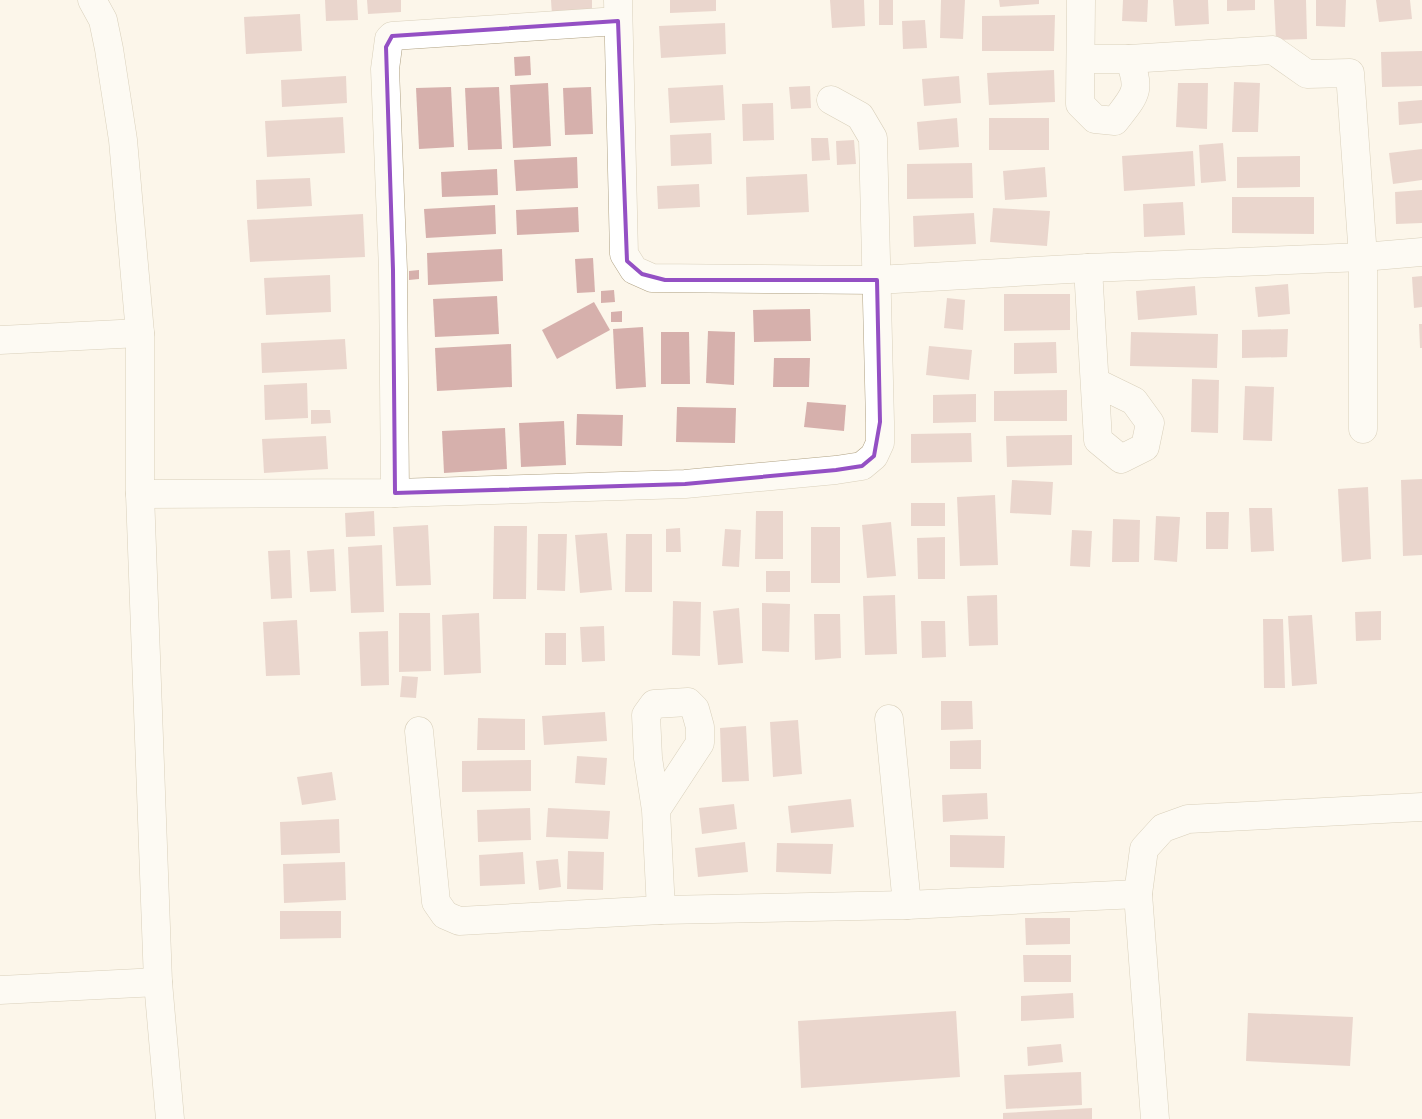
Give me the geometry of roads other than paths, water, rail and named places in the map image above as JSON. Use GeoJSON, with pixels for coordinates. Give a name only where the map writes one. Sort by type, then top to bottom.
{"type":"FeatureCollection","features":[{"type":"Feature","properties":{"kind":"street"},"geometry":{"type":"LineString","coordinates":[[92,0],[102,20],[109,49],[123,140],[140,333],[140,494],[158,982],[170,1119]]}},
{"type":"Feature","properties":{"kind":"street"},"geometry":{"type":"LineString","coordinates":[[1081,0],[1082,59],[1080,104],[1095,119],[1115,121],[1136,94],[1136,76],[1129,59]]}},
{"type":"Feature","properties":{"kind":"street"},"geometry":{"type":"LineString","coordinates":[[395,492],[393,270],[385,69],[388,41],[392,36],[618,10],[624,254],[634,270],[652,278],[665,280],[877,280],[1088,268],[1363,257],[1422,252]]}},
{"type":"Feature","properties":{"kind":"street"},"geometry":{"type":"LineString","coordinates":[[1082,59],[1129,59],[1273,50],[1308,74],[1350,73],[1363,257],[1364,429]]}},
{"type":"Feature","properties":{"kind":"street"},"geometry":{"type":"LineString","coordinates":[[140,494],[395,492],[685,484],[862,466],[874,456],[880,442],[873,138],[860,116],[831,100]]}},
{"type":"Feature","properties":{"kind":"street"},"geometry":{"type":"LineString","coordinates":[[1088,268],[1095,382]]}},
{"type":"Feature","properties":{"kind":"street"},"geometry":{"type":"LineString","coordinates":[[0,340],[140,333]]}},
{"type":"Feature","properties":{"kind":"street"},"geometry":{"type":"LineString","coordinates":[[889,719],[907,905]]}},
{"type":"Feature","properties":{"kind":"street"},"geometry":{"type":"LineString","coordinates":[[419,731],[436,902],[445,915],[459,921],[482,922],[661,910],[907,905],[1138,894]]}},
{"type":"Feature","properties":{"kind":"street"},"geometry":{"type":"LineString","coordinates":[[1155,1119],[1138,894],[1144,849],[1163,828],[1188,819],[1422,807]]}},
{"type":"Feature","properties":{"kind":"street"},"geometry":{"type":"LineString","coordinates":[[656,810],[661,910]]}},
{"type":"Feature","properties":{"kind":"street"},"geometry":{"type":"LineString","coordinates":[[0,990],[158,982]]}}]}
